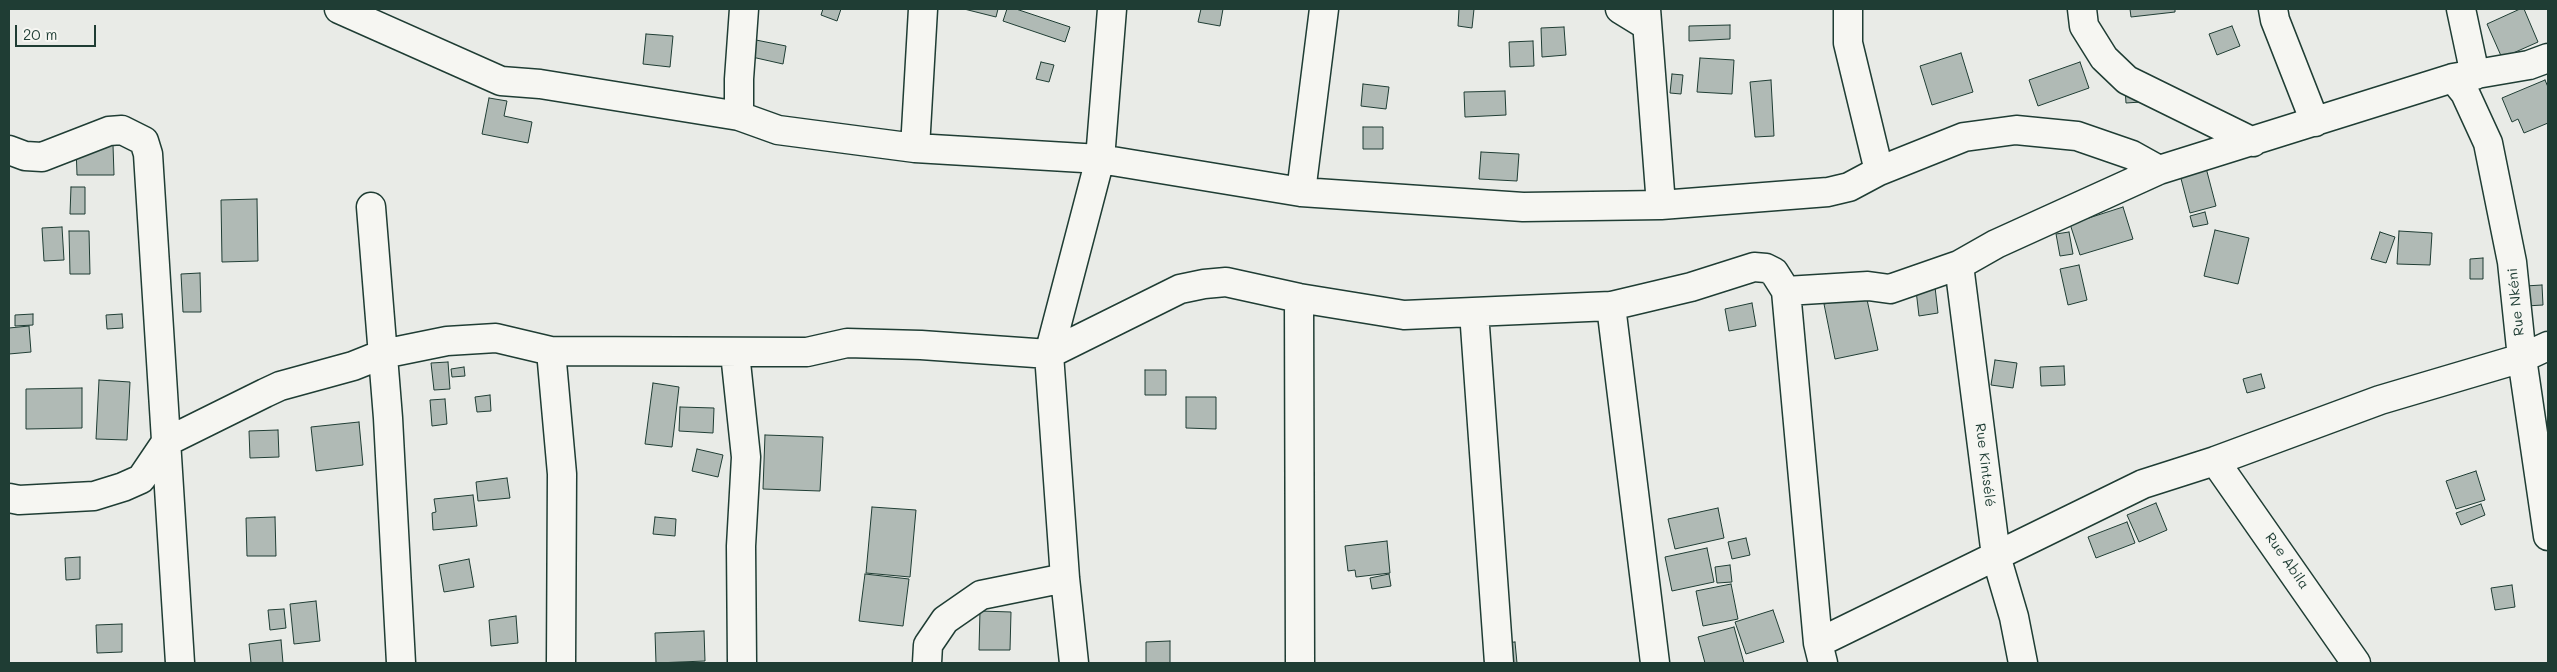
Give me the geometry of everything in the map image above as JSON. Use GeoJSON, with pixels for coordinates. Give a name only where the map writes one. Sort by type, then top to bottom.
{"type":"FeatureCollection","features":[{"type":"Feature","properties":{"kind":"street"},"geometry":{"type":"LineString","coordinates":[[338,9],[501,81],[540,84],[739,116],[778,130],[915,148],[1100,159],[1301,192],[1523,207],[1661,205],[1828,192],[1849,187],[1879,171],[1964,137],[2016,130],[2076,136],[2132,155],[2159,170]]}},
{"type":"Feature","properties":{"kind":"street"},"geometry":{"type":"LineString","coordinates":[[739,116],[739,79],[744,9]]}},
{"type":"Feature","properties":{"kind":"street"},"geometry":{"type":"LineString","coordinates":[[915,148],[923,9]]}},
{"type":"Feature","properties":{"kind":"street"},"geometry":{"type":"LineString","coordinates":[[1074,663],[1065,578],[1049,354],[1100,159],[1112,9]]}},
{"type":"Feature","properties":{"kind":"street"},"geometry":{"type":"LineString","coordinates":[[1301,192],[1324,9]]}},
{"type":"Feature","properties":{"kind":"street"},"geometry":{"type":"LineString","coordinates":[[1620,9],[1646,17],[1661,205]]}},
{"type":"Feature","properties":{"kind":"street"},"geometry":{"type":"LineString","coordinates":[[1848,9],[1848,43],[1879,171]]}},
{"type":"Feature","properties":{"kind":"street"},"geometry":{"type":"LineString","coordinates":[[2082,9],[2084,26],[2104,58],[2127,80],[2252,142]]}},
{"type":"Feature","properties":{"kind":"street"},"geometry":{"type":"LineString","coordinates":[[2273,9],[2275,20],[2314,122]]}},
{"type":"Feature","properties":{"kind":"street","name":"Rue Nkéni"},"geometry":{"type":"LineString","coordinates":[[2461,9],[2465,93],[2488,143],[2512,262],[2522,358],[2548,536]]}},
{"type":"Feature","properties":{"kind":"street"},"geometry":{"type":"LineString","coordinates":[[1786,291],[1868,286],[1890,289],[1959,265],[1996,244],[2159,170],[2464,76],[2529,65],[2548,58]]}},
{"type":"Feature","properties":{"kind":"street"},"geometry":{"type":"LineString","coordinates":[[9,150],[25,156],[42,157],[109,131],[122,130],[144,141],[148,154],[180,663]]}},
{"type":"Feature","properties":{"kind":"street"},"geometry":{"type":"LineString","coordinates":[[371,207],[383,354],[401,663]]}},
{"type":"Feature","properties":{"kind":"street","name":"Rue Kintsélé"},"geometry":{"type":"LineString","coordinates":[[1959,265],[1996,556],[2014,617],[2023,663]]}},
{"type":"Feature","properties":{"kind":"street"},"geometry":{"type":"LineString","coordinates":[[9,498],[19,500],[94,496],[123,487],[141,479],[166,442],[280,386],[330,374],[383,354],[447,341],[496,338],[551,351],[807,352],[847,343],[921,345],[1049,354],[1180,289],[1226,282],[1299,298],[1404,315],[1610,306],[1691,287],[1754,266],[1766,268],[1774,272],[1786,291],[1820,653],[1996,556],[2143,484],[2215,461],[2380,400],[2522,358],[2548,346]]}},
{"type":"Feature","properties":{"kind":"street"},"geometry":{"type":"LineString","coordinates":[[1299,298],[1300,663]]}},
{"type":"Feature","properties":{"kind":"street"},"geometry":{"type":"LineString","coordinates":[[1610,306],[1655,663]]}},
{"type":"Feature","properties":{"kind":"street"},"geometry":{"type":"LineString","coordinates":[[1474,312],[1499,663]]}},
{"type":"Feature","properties":{"kind":"street"},"geometry":{"type":"LineString","coordinates":[[551,351],[562,474],[561,663]]}},
{"type":"Feature","properties":{"kind":"street"},"geometry":{"type":"LineString","coordinates":[[735,353],[746,457],[741,546],[742,663]]}},
{"type":"Feature","properties":{"kind":"street","name":"Rue Abila"},"geometry":{"type":"LineString","coordinates":[[2215,461],[2356,663]]}},
{"type":"Feature","properties":{"kind":"street"},"geometry":{"type":"LineString","coordinates":[[927,663],[928,644],[945,620],[981,595],[1065,578]]}},
{"type":"Feature","properties":{"kind":"building"},"geometry":{"type":"Polygon","coordinates":[[[823,9],[841,9],[837,21],[821,15],[823,9]]]}},
{"type":"Feature","properties":{"kind":"building"},"geometry":{"type":"Polygon","coordinates":[[[964,9],[998,9],[996,17],[964,9]]]}},
{"type":"Feature","properties":{"kind":"building"},"geometry":{"type":"Polygon","coordinates":[[[1007,9],[1016,9],[1070,27],[1065,42],[1003,21],[1007,9]]]}},
{"type":"Feature","properties":{"kind":"building"},"geometry":{"type":"Polygon","coordinates":[[[1201,9],[1223,9],[1220,26],[1198,22],[1201,9]]]}},
{"type":"Feature","properties":{"kind":"building"},"geometry":{"type":"Polygon","coordinates":[[[1459,9],[1474,9],[1472,28],[1458,26],[1459,9]]]}},
{"type":"Feature","properties":{"kind":"building"},"geometry":{"type":"Polygon","coordinates":[[[2130,9],[2175,9],[2175,12],[2131,17],[2130,9]]]}},
{"type":"Feature","properties":{"kind":"building"},"geometry":{"type":"Polygon","coordinates":[[[2520,9],[2524,9],[2538,42],[2502,58],[2487,24],[2520,9]]]}},
{"type":"Feature","properties":{"kind":"building"},"geometry":{"type":"Polygon","coordinates":[[[1730,25],[1730,39],[1689,41],[1689,26],[1730,25]]]}},
{"type":"Feature","properties":{"kind":"building"},"geometry":{"type":"Polygon","coordinates":[[[2232,26],[2240,46],[2217,55],[2209,34],[2232,26]]]}},
{"type":"Feature","properties":{"kind":"building"},"geometry":{"type":"Polygon","coordinates":[[[1564,27],[1566,55],[1542,57],[1541,28],[1564,27]]]}},
{"type":"Feature","properties":{"kind":"building"},"geometry":{"type":"Polygon","coordinates":[[[646,34],[673,36],[670,67],[643,64],[646,34]]]}},
{"type":"Feature","properties":{"kind":"building"},"geometry":{"type":"Polygon","coordinates":[[[756,40],[786,46],[783,64],[752,57],[756,40]]]}},
{"type":"Feature","properties":{"kind":"building"},"geometry":{"type":"Polygon","coordinates":[[[1533,41],[1534,66],[1510,67],[1509,42],[1533,41]]]}},
{"type":"Feature","properties":{"kind":"building"},"geometry":{"type":"Polygon","coordinates":[[[1961,53],[1973,92],[1932,105],[1920,66],[1961,53]]]}},
{"type":"Feature","properties":{"kind":"building"},"geometry":{"type":"Polygon","coordinates":[[[1700,58],[1734,60],[1732,94],[1697,92],[1700,58]]]}},
{"type":"Feature","properties":{"kind":"building"},"geometry":{"type":"Polygon","coordinates":[[[1041,62],[1054,65],[1049,82],[1036,79],[1041,62]]]}},
{"type":"Feature","properties":{"kind":"building"},"geometry":{"type":"Polygon","coordinates":[[[2080,62],[2089,88],[2038,106],[2029,80],[2080,62]]]}},
{"type":"Feature","properties":{"kind":"building"},"geometry":{"type":"Polygon","coordinates":[[[1672,74],[1683,75],[1681,94],[1670,93],[1672,74]]]}},
{"type":"Feature","properties":{"kind":"building"},"geometry":{"type":"Polygon","coordinates":[[[1771,80],[1774,136],[1755,137],[1750,82],[1771,80]]]}},
{"type":"Feature","properties":{"kind":"building"},"geometry":{"type":"Polygon","coordinates":[[[2545,80],[2548,87],[2548,123],[2524,133],[2518,119],[2512,122],[2502,98],[2545,80]]]}},
{"type":"Feature","properties":{"kind":"building"},"geometry":{"type":"Polygon","coordinates":[[[1363,84],[1389,87],[1386,109],[1361,106],[1363,84]]]}},
{"type":"Feature","properties":{"kind":"building"},"geometry":{"type":"Polygon","coordinates":[[[2140,87],[2141,102],[2126,103],[2125,88],[2140,87]]]}},
{"type":"Feature","properties":{"kind":"building"},"geometry":{"type":"Polygon","coordinates":[[[1505,91],[1506,115],[1465,117],[1464,92],[1505,91]]]}},
{"type":"Feature","properties":{"kind":"building"},"geometry":{"type":"Polygon","coordinates":[[[489,98],[507,101],[504,116],[532,122],[528,143],[482,134],[489,98]]]}},
{"type":"Feature","properties":{"kind":"building"},"geometry":{"type":"Polygon","coordinates":[[[1363,127],[1383,127],[1383,149],[1363,149],[1363,127]]]}},
{"type":"Feature","properties":{"kind":"building"},"geometry":{"type":"Polygon","coordinates":[[[113,145],[114,175],[77,175],[76,146],[113,145]]]}},
{"type":"Feature","properties":{"kind":"building"},"geometry":{"type":"Polygon","coordinates":[[[1481,152],[1519,154],[1517,181],[1479,179],[1481,152]]]}},
{"type":"Feature","properties":{"kind":"building"},"geometry":{"type":"Polygon","coordinates":[[[2205,164],[2216,206],[2190,213],[2179,171],[2205,164]]]}},
{"type":"Feature","properties":{"kind":"building"},"geometry":{"type":"Polygon","coordinates":[[[71,187],[85,187],[85,214],[70,214],[71,187]]]}},
{"type":"Feature","properties":{"kind":"building"},"geometry":{"type":"Polygon","coordinates":[[[257,199],[258,261],[222,262],[221,200],[257,199]]]}},
{"type":"Feature","properties":{"kind":"building"},"geometry":{"type":"Polygon","coordinates":[[[2123,207],[2133,239],[2080,255],[2070,224],[2123,207]]]}},
{"type":"Feature","properties":{"kind":"building"},"geometry":{"type":"Polygon","coordinates":[[[2205,212],[2208,224],[2193,227],[2190,216],[2205,212]]]}},
{"type":"Feature","properties":{"kind":"building"},"geometry":{"type":"Polygon","coordinates":[[[62,227],[64,260],[44,261],[42,228],[62,227]]]}},
{"type":"Feature","properties":{"kind":"building"},"geometry":{"type":"Polygon","coordinates":[[[2215,230],[2249,238],[2238,284],[2204,276],[2215,230]]]}},
{"type":"Feature","properties":{"kind":"building"},"geometry":{"type":"Polygon","coordinates":[[[69,231],[89,231],[90,274],[70,274],[69,231]]]}},
{"type":"Feature","properties":{"kind":"building"},"geometry":{"type":"Polygon","coordinates":[[[2399,231],[2432,233],[2430,265],[2397,264],[2399,231]]]}},
{"type":"Feature","properties":{"kind":"building"},"geometry":{"type":"Polygon","coordinates":[[[2069,232],[2073,254],[2060,256],[2056,234],[2069,232]]]}},
{"type":"Feature","properties":{"kind":"building"},"geometry":{"type":"Polygon","coordinates":[[[2380,232],[2395,237],[2386,263],[2371,259],[2380,232]]]}},
{"type":"Feature","properties":{"kind":"building"},"geometry":{"type":"Polygon","coordinates":[[[2483,258],[2483,279],[2470,279],[2470,259],[2483,258]]]}},
{"type":"Feature","properties":{"kind":"building"},"geometry":{"type":"Polygon","coordinates":[[[2079,265],[2087,300],[2068,305],[2060,269],[2079,265]]]}},
{"type":"Feature","properties":{"kind":"building"},"geometry":{"type":"Polygon","coordinates":[[[200,273],[201,312],[183,312],[181,274],[200,273]]]}},
{"type":"Feature","properties":{"kind":"building"},"geometry":{"type":"Polygon","coordinates":[[[2542,285],[2543,305],[2526,306],[2525,286],[2542,285]]]}},
{"type":"Feature","properties":{"kind":"building"},"geometry":{"type":"Polygon","coordinates":[[[1935,287],[1938,313],[1919,316],[1916,290],[1935,287]]]}},
{"type":"Feature","properties":{"kind":"building"},"geometry":{"type":"Polygon","coordinates":[[[1866,295],[1878,350],[1835,359],[1824,304],[1866,295]]]}},
{"type":"Feature","properties":{"kind":"building"},"geometry":{"type":"Polygon","coordinates":[[[1752,303],[1756,326],[1729,331],[1725,309],[1752,303]]]}},
{"type":"Feature","properties":{"kind":"building"},"geometry":{"type":"Polygon","coordinates":[[[33,314],[33,325],[15,326],[15,315],[33,314]]]}},
{"type":"Feature","properties":{"kind":"building"},"geometry":{"type":"Polygon","coordinates":[[[122,314],[123,328],[107,329],[106,315],[122,314]]]}},
{"type":"Feature","properties":{"kind":"building"},"geometry":{"type":"Polygon","coordinates":[[[29,326],[31,352],[9,354],[9,328],[29,326]]]}},
{"type":"Feature","properties":{"kind":"building"},"geometry":{"type":"Polygon","coordinates":[[[1995,360],[2017,363],[2013,388],[1991,385],[1995,360]]]}},
{"type":"Feature","properties":{"kind":"building"},"geometry":{"type":"Polygon","coordinates":[[[448,362],[450,389],[434,390],[431,363],[448,362]]]}},
{"type":"Feature","properties":{"kind":"building"},"geometry":{"type":"Polygon","coordinates":[[[2064,366],[2065,385],[2041,386],[2040,367],[2064,366]]]}},
{"type":"Feature","properties":{"kind":"building"},"geometry":{"type":"Polygon","coordinates":[[[464,367],[465,376],[452,377],[451,369],[464,367]]]}},
{"type":"Feature","properties":{"kind":"building"},"geometry":{"type":"Polygon","coordinates":[[[1145,370],[1166,370],[1166,395],[1145,395],[1145,370]]]}},
{"type":"Feature","properties":{"kind":"building"},"geometry":{"type":"Polygon","coordinates":[[[2261,374],[2265,388],[2247,393],[2243,379],[2261,374]]]}},
{"type":"Feature","properties":{"kind":"building"},"geometry":{"type":"Polygon","coordinates":[[[99,380],[130,382],[127,440],[96,439],[99,380]]]}},
{"type":"Feature","properties":{"kind":"building"},"geometry":{"type":"Polygon","coordinates":[[[653,383],[679,387],[672,447],[645,444],[653,383]]]}},
{"type":"Feature","properties":{"kind":"building"},"geometry":{"type":"Polygon","coordinates":[[[82,388],[82,428],[26,429],[26,389],[82,388]]]}},
{"type":"Feature","properties":{"kind":"building"},"geometry":{"type":"Polygon","coordinates":[[[490,395],[491,411],[477,412],[475,397],[490,395]]]}},
{"type":"Feature","properties":{"kind":"building"},"geometry":{"type":"Polygon","coordinates":[[[1186,397],[1216,397],[1216,429],[1186,428],[1186,397]]]}},
{"type":"Feature","properties":{"kind":"building"},"geometry":{"type":"Polygon","coordinates":[[[445,399],[447,424],[432,426],[430,400],[445,399]]]}},
{"type":"Feature","properties":{"kind":"building"},"geometry":{"type":"Polygon","coordinates":[[[680,407],[714,408],[713,433],[679,431],[680,407]]]}},
{"type":"Feature","properties":{"kind":"building"},"geometry":{"type":"Polygon","coordinates":[[[359,422],[363,465],[316,471],[311,427],[359,422]]]}},
{"type":"Feature","properties":{"kind":"building"},"geometry":{"type":"Polygon","coordinates":[[[278,430],[279,457],[250,458],[249,431],[278,430]]]}},
{"type":"Feature","properties":{"kind":"building"},"geometry":{"type":"Polygon","coordinates":[[[765,435],[823,437],[820,491],[763,489],[765,435]]]}},
{"type":"Feature","properties":{"kind":"building"},"geometry":{"type":"Polygon","coordinates":[[[697,449],[723,455],[718,477],[692,471],[697,449]]]}},
{"type":"Feature","properties":{"kind":"building"},"geometry":{"type":"Polygon","coordinates":[[[2476,471],[2485,500],[2456,509],[2446,481],[2476,471]]]}},
{"type":"Feature","properties":{"kind":"building"},"geometry":{"type":"Polygon","coordinates":[[[507,478],[510,498],[478,501],[476,482],[507,478]]]}},
{"type":"Feature","properties":{"kind":"building"},"geometry":{"type":"Polygon","coordinates":[[[473,495],[477,526],[433,530],[432,513],[436,512],[434,499],[473,495]]]}},
{"type":"Feature","properties":{"kind":"building"},"geometry":{"type":"Polygon","coordinates":[[[2156,503],[2167,530],[2139,542],[2127,515],[2156,503]]]}},
{"type":"Feature","properties":{"kind":"building"},"geometry":{"type":"Polygon","coordinates":[[[2481,504],[2485,515],[2461,525],[2456,513],[2481,504]]]}},
{"type":"Feature","properties":{"kind":"building"},"geometry":{"type":"Polygon","coordinates":[[[872,507],[916,510],[910,577],[866,573],[872,507]]]}},
{"type":"Feature","properties":{"kind":"building"},"geometry":{"type":"Polygon","coordinates":[[[1718,508],[1724,538],[1675,549],[1668,519],[1718,508]]]}},
{"type":"Feature","properties":{"kind":"building"},"geometry":{"type":"Polygon","coordinates":[[[275,517],[276,556],[247,556],[246,518],[275,517]]]}},
{"type":"Feature","properties":{"kind":"building"},"geometry":{"type":"Polygon","coordinates":[[[655,517],[676,519],[675,536],[653,534],[655,517]]]}},
{"type":"Feature","properties":{"kind":"building"},"geometry":{"type":"Polygon","coordinates":[[[2127,522],[2135,543],[2096,558],[2088,537],[2127,522]]]}},
{"type":"Feature","properties":{"kind":"building"},"geometry":{"type":"Polygon","coordinates":[[[1746,538],[1750,555],[1732,559],[1728,542],[1746,538]]]}},
{"type":"Feature","properties":{"kind":"building"},"geometry":{"type":"Polygon","coordinates":[[[1387,541],[1390,573],[1356,577],[1355,570],[1348,571],[1345,546],[1387,541]]]}},
{"type":"Feature","properties":{"kind":"building"},"geometry":{"type":"Polygon","coordinates":[[[1707,548],[1714,582],[1672,591],[1665,557],[1707,548]]]}},
{"type":"Feature","properties":{"kind":"building"},"geometry":{"type":"Polygon","coordinates":[[[80,557],[80,579],[66,580],[65,558],[80,557]]]}},
{"type":"Feature","properties":{"kind":"building"},"geometry":{"type":"Polygon","coordinates":[[[469,559],[474,587],[444,592],[439,565],[469,559]]]}},
{"type":"Feature","properties":{"kind":"building"},"geometry":{"type":"Polygon","coordinates":[[[1730,565],[1732,582],[1717,583],[1715,567],[1730,565]]]}},
{"type":"Feature","properties":{"kind":"building"},"geometry":{"type":"Polygon","coordinates":[[[865,574],[909,579],[903,626],[859,621],[865,574]]]}},
{"type":"Feature","properties":{"kind":"building"},"geometry":{"type":"Polygon","coordinates":[[[1389,574],[1391,586],[1372,589],[1370,578],[1389,574]]]}},
{"type":"Feature","properties":{"kind":"building"},"geometry":{"type":"Polygon","coordinates":[[[1731,584],[1738,619],[1703,626],[1696,591],[1731,584]]]}},
{"type":"Feature","properties":{"kind":"building"},"geometry":{"type":"Polygon","coordinates":[[[2512,585],[2515,607],[2495,610],[2491,588],[2512,585]]]}},
{"type":"Feature","properties":{"kind":"building"},"geometry":{"type":"Polygon","coordinates":[[[316,601],[320,641],[294,644],[290,604],[316,601]]]}},
{"type":"Feature","properties":{"kind":"building"},"geometry":{"type":"Polygon","coordinates":[[[284,609],[286,628],[270,630],[268,610],[284,609]]]}},
{"type":"Feature","properties":{"kind":"building"},"geometry":{"type":"Polygon","coordinates":[[[1773,610],[1784,642],[1746,654],[1735,622],[1773,610]]]}},
{"type":"Feature","properties":{"kind":"building"},"geometry":{"type":"Polygon","coordinates":[[[980,611],[1011,612],[1010,650],[979,650],[980,611]]]}},
{"type":"Feature","properties":{"kind":"building"},"geometry":{"type":"Polygon","coordinates":[[[516,616],[518,643],[491,646],[489,620],[516,616]]]}},
{"type":"Feature","properties":{"kind":"building"},"geometry":{"type":"Polygon","coordinates":[[[122,624],[122,652],[97,653],[96,625],[122,624]]]}},
{"type":"Feature","properties":{"kind":"building"},"geometry":{"type":"Polygon","coordinates":[[[1734,627],[1744,663],[1705,663],[1698,637],[1734,627]]]}},
{"type":"Feature","properties":{"kind":"building"},"geometry":{"type":"Polygon","coordinates":[[[704,631],[705,661],[656,663],[655,633],[704,631]]]}},
{"type":"Feature","properties":{"kind":"building"},"geometry":{"type":"Polygon","coordinates":[[[281,640],[283,663],[251,663],[249,644],[281,640]]]}},
{"type":"Feature","properties":{"kind":"building"},"geometry":{"type":"Polygon","coordinates":[[[1170,641],[1170,663],[1146,663],[1146,642],[1170,641]]]}},
{"type":"Feature","properties":{"kind":"building"},"geometry":{"type":"Polygon","coordinates":[[[1515,642],[1517,663],[1503,663],[1502,643],[1515,642]]]}}]}
